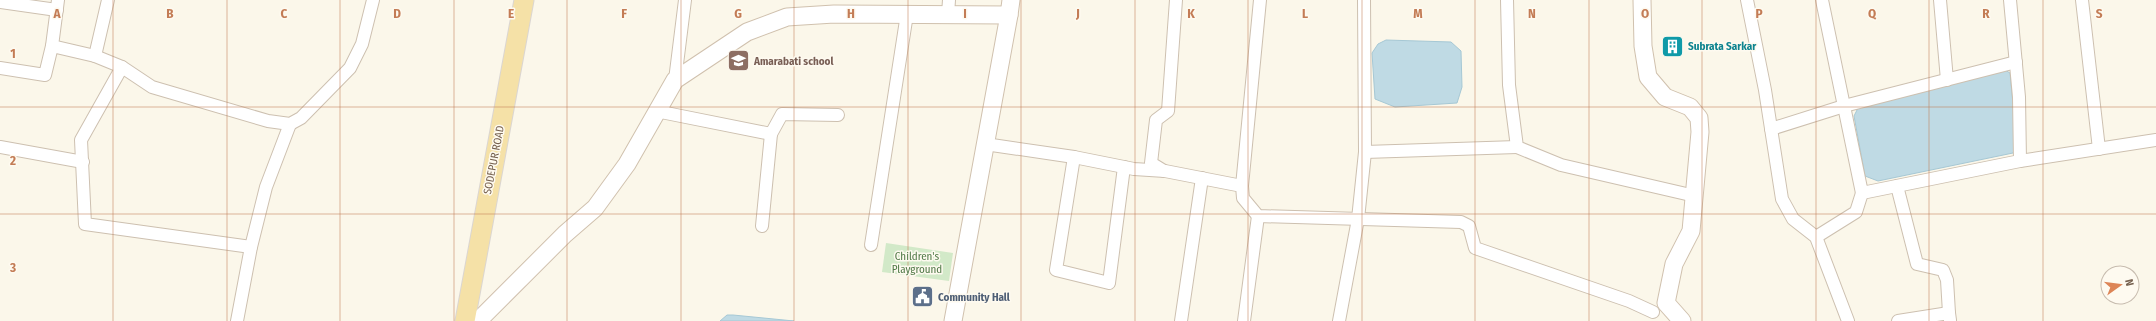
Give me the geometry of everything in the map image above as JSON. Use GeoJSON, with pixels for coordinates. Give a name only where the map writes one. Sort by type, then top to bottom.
{"type":"FeatureCollection","features":[{"type":"Feature","properties":{"kind":"main road","name":"SODEPUR ROAD"},"geometry":{"type":"LineString","coordinates":[[464,321],[524,0]]}},
{"type":"Feature","properties":{"kind":"street"},"geometry":{"type":"LineString","coordinates":[[95,56],[108,0]]}},
{"type":"Feature","properties":{"kind":"street"},"geometry":{"type":"LineString","coordinates":[[52,46],[95,56],[122,66],[152,87],[268,121],[290,124],[301,118],[350,68],[362,44],[373,0]]}},
{"type":"Feature","properties":{"kind":"street"},"geometry":{"type":"LineString","coordinates":[[478,321],[565,234],[595,208],[627,164],[675,80],[685,0]]}},
{"type":"Feature","properties":{"kind":"street"},"geometry":{"type":"LineString","coordinates":[[1165,171],[1151,163],[1156,120],[1168,112],[1176,0]]}},
{"type":"Feature","properties":{"kind":"street"},"geometry":{"type":"LineString","coordinates":[[1244,321],[1258,216],[1243,198],[1242,186],[1260,0]]}},
{"type":"Feature","properties":{"kind":"street"},"geometry":{"type":"LineString","coordinates":[[1339,321],[1358,219],[1366,152],[1364,0]]}},
{"type":"Feature","properties":{"kind":"street"},"geometry":{"type":"LineString","coordinates":[[1507,0],[1509,85],[1517,147]]}},
{"type":"Feature","properties":{"kind":"street"},"geometry":{"type":"LineString","coordinates":[[1642,0],[1643,46],[1648,77],[1665,97],[1690,107],[1699,118],[1700,132],[1691,231],[1674,264],[1654,312]]}},
{"type":"Feature","properties":{"kind":"street"},"geometry":{"type":"LineString","coordinates":[[1747,0],[1771,129],[1782,199],[1793,219],[1816,237],[1848,321]]}},
{"type":"Feature","properties":{"kind":"street"},"geometry":{"type":"LineString","coordinates":[[1816,237],[1856,212],[1862,193],[1822,0]]}},
{"type":"Feature","properties":{"kind":"street"},"geometry":{"type":"LineString","coordinates":[[1940,0],[1947,80]]}},
{"type":"Feature","properties":{"kind":"street"},"geometry":{"type":"LineString","coordinates":[[2010,0],[2019,96],[2020,161]]}},
{"type":"Feature","properties":{"kind":"street"},"geometry":{"type":"LineString","coordinates":[[2082,0],[2098,149]]}},
{"type":"Feature","properties":{"kind":"street"},"geometry":{"type":"LineString","coordinates":[[0,2],[58,5],[52,46],[45,75],[0,68]]}},
{"type":"Feature","properties":{"kind":"street"},"geometry":{"type":"LineString","coordinates":[[675,80],[747,32],[787,16],[834,14],[907,14],[948,7],[1010,7],[953,321]]}},
{"type":"Feature","properties":{"kind":"street"},"geometry":{"type":"LineString","coordinates":[[871,245],[907,14]]}},
{"type":"Feature","properties":{"kind":"street"},"geometry":{"type":"LineString","coordinates":[[1771,129],[1844,106],[2016,62]]}},
{"type":"Feature","properties":{"kind":"street"},"geometry":{"type":"LineString","coordinates":[[122,66],[81,140],[85,224],[251,247]]}},
{"type":"Feature","properties":{"kind":"street"},"geometry":{"type":"LineString","coordinates":[[656,111],[771,134]]}},
{"type":"Feature","properties":{"kind":"street"},"geometry":{"type":"LineString","coordinates":[[762,226],[771,134],[782,114],[838,115]]}},
{"type":"Feature","properties":{"kind":"street"},"geometry":{"type":"LineString","coordinates":[[237,321],[251,247],[266,187],[290,124]]}},
{"type":"Feature","properties":{"kind":"street"},"geometry":{"type":"LineString","coordinates":[[1862,193],[2020,161],[2156,140]]}},
{"type":"Feature","properties":{"kind":"street"},"geometry":{"type":"LineString","coordinates":[[985,144],[1074,157],[1124,167],[1165,171],[1242,186]]}},
{"type":"Feature","properties":{"kind":"street"},"geometry":{"type":"LineString","coordinates":[[0,147],[83,162]]}},
{"type":"Feature","properties":{"kind":"street"},"geometry":{"type":"LineString","coordinates":[[1366,152],[1517,147],[1561,165],[1695,196]]}},
{"type":"Feature","properties":{"kind":"street"},"geometry":{"type":"LineString","coordinates":[[1074,157],[1056,270],[1109,283],[1124,167]]}},
{"type":"Feature","properties":{"kind":"street"},"geometry":{"type":"LineString","coordinates":[[1181,321],[1202,178]]}},
{"type":"Feature","properties":{"kind":"street"},"geometry":{"type":"LineString","coordinates":[[1897,186],[1917,264],[1943,270],[1947,280],[1950,317],[1898,321]]}},
{"type":"Feature","properties":{"kind":"street"},"geometry":{"type":"LineString","coordinates":[[1258,216],[1461,222],[1469,226],[1475,248],[1629,301],[1654,312],[1682,321]]}},
{"type":"Feature","properties":{"kind":"green space","name":"Children's Playground"},"geometry":{"type":"Polygon","coordinates":[[[886,243],[953,253],[949,281],[882,272],[886,243]]]}},
{"type":"Feature","properties":{"kind":"water"},"geometry":{"type":"Polygon","coordinates":[[[1386,40],[1451,42],[1461,51],[1462,87],[1457,103],[1395,107],[1375,99],[1372,53],[1378,44],[1386,40]]]}},
{"type":"Feature","properties":{"kind":"water"},"geometry":{"type":"Polygon","coordinates":[[[1998,66],[2010,73],[2017,145],[2013,153],[1878,181],[1865,176],[1854,116],[1861,102],[1998,66]]]}},
{"type":"Feature","properties":{"kind":"water"},"geometry":{"type":"Polygon","coordinates":[[[727,315],[733,315],[794,321],[720,321],[727,315]]]}},
{"type":"Feature","properties":{"kind":"place","name":"Subrata Sarkar"},"geometry":{"type":"Point","coordinates":[1672,46]}},
{"type":"Feature","properties":{"kind":"place","name":"Amarabati school"},"geometry":{"type":"Point","coordinates":[739,61]}},
{"type":"Feature","properties":{"kind":"place","name":"Community Hall"},"geometry":{"type":"Point","coordinates":[923,297]}}]}
